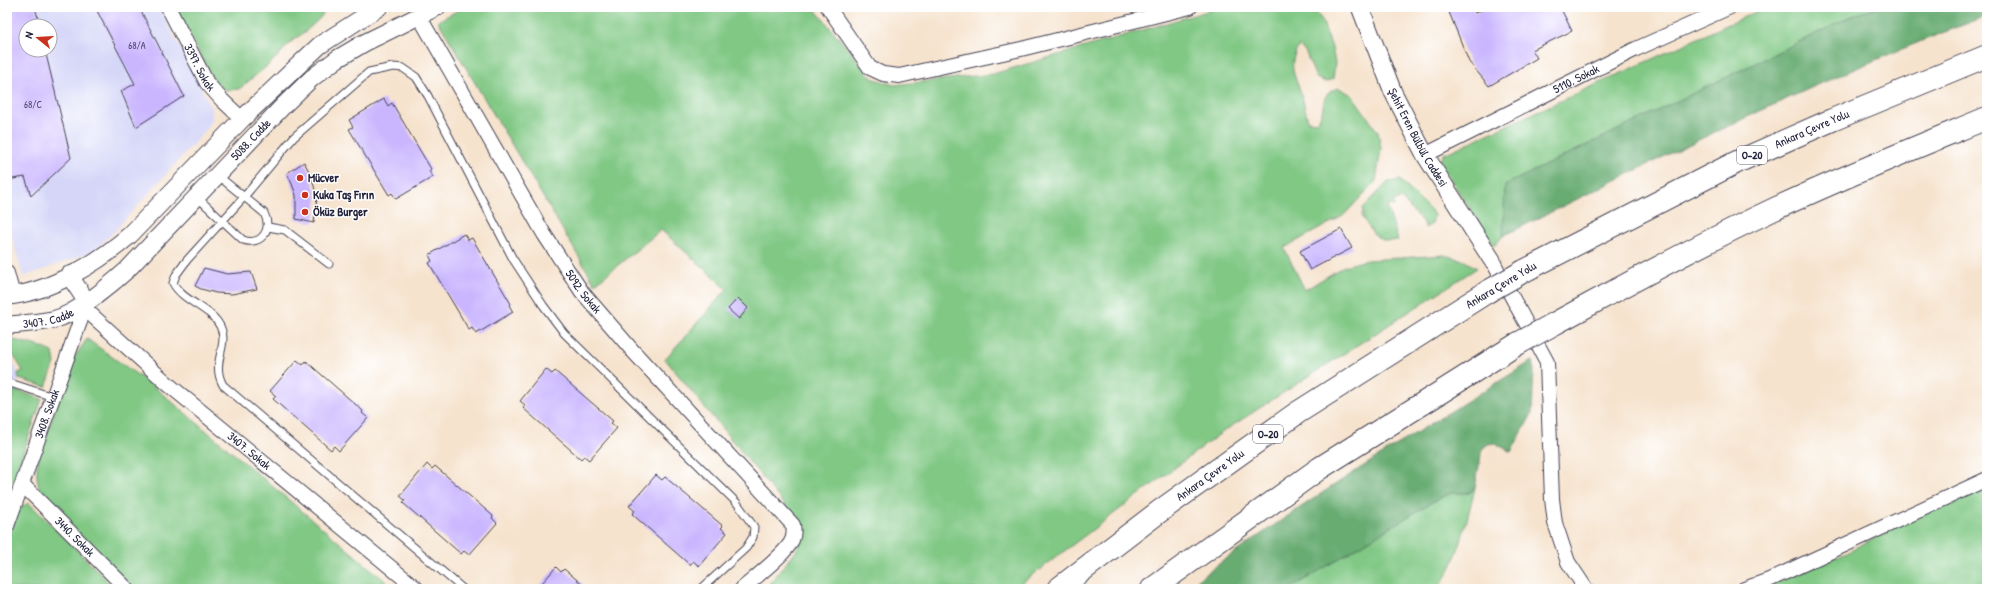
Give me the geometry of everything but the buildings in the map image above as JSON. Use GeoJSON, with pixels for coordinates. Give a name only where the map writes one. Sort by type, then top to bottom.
{"type":"FeatureCollection","features":[{"type":"Feature","properties":{"kind":"highway","name":"Ankara Çevre Yolu"},"geometry":{"type":"LineString","coordinates":[[1058,589],[1160,511],[1297,413],[1524,270],[1737,162],[1832,120],[1987,56]]}},
{"type":"Feature","properties":{"kind":"highway"},"geometry":{"type":"LineString","coordinates":[[1152,589],[1320,468],[1552,325],[1670,261],[1764,214],[1854,173],[1987,118]]}},
{"type":"Feature","properties":{"kind":"street","name":"3397. Sokak"},"geometry":{"type":"LineString","coordinates":[[168,7],[207,83],[242,119]]}},
{"type":"Feature","properties":{"kind":"street","name":"5088. Cadde"},"geometry":{"type":"LineString","coordinates":[[70,274],[112,250],[130,235],[242,119],[320,45],[379,7]]}},
{"type":"Feature","properties":{"kind":"street","name":"5088. Cadde"},"geometry":{"type":"LineString","coordinates":[[86,306],[127,270],[284,105],[312,78],[337,59],[364,43],[437,7]]}},
{"type":"Feature","properties":{"kind":"street"},"geometry":{"type":"LineString","coordinates":[[828,7],[870,68],[883,74],[899,76],[1021,50],[1176,9],[1190,7]]}},
{"type":"Feature","properties":{"kind":"street","name":"Şehit Eren Bülbül Caddesi"},"geometry":{"type":"LineString","coordinates":[[1360,7],[1393,92],[1425,155],[1492,260]]}},
{"type":"Feature","properties":{"kind":"street","name":"5110. Sokak"},"geometry":{"type":"LineString","coordinates":[[1425,155],[1636,49],[1730,7]]}},
{"type":"Feature","properties":{"kind":"street","name":"5092. Sokak"},"geometry":{"type":"LineString","coordinates":[[419,16],[544,234],[582,292],[632,350],[789,518],[793,525],[794,532],[792,542],[742,589]]}},
{"type":"Feature","properties":{"kind":"street"},"geometry":{"type":"LineString","coordinates":[[1492,260],[1547,362],[1552,499],[1555,523],[1568,562],[1586,589]]}},
{"type":"Feature","properties":{"kind":"street"},"geometry":{"type":"LineString","coordinates":[[7,273],[10,296],[36,290],[70,274],[86,306]]}},
{"type":"Feature","properties":{"kind":"street","name":"3407. Cadde"},"geometry":{"type":"LineString","coordinates":[[7,325],[27,324],[57,318],[86,306]]}},
{"type":"Feature","properties":{"kind":"street","name":"3408. Sokak"},"geometry":{"type":"LineString","coordinates":[[7,526],[23,485],[86,306]]}},
{"type":"Feature","properties":{"kind":"street","name":"3407. Sokak"},"geometry":{"type":"LineString","coordinates":[[86,306],[169,385],[417,589]]}},
{"type":"Feature","properties":{"kind":"street"},"geometry":{"type":"LineString","coordinates":[[1744,589],[1776,577],[1987,479]]}},
{"type":"Feature","properties":{"kind":"street","name":"3440. Sokak"},"geometry":{"type":"LineString","coordinates":[[23,485],[127,589]]}},
{"type":"Feature","properties":{"kind":"lane"},"geometry":{"type":"LineString","coordinates":[[463,589],[223,385],[217,376],[224,336],[219,324],[208,313],[178,292],[173,283],[176,275],[187,260],[244,197],[294,138],[369,72],[393,67],[403,68],[416,77],[428,96],[512,259],[564,333],[737,503],[754,528],[753,538],[746,548],[701,589]]}},
{"type":"Feature","properties":{"kind":"lane"},"geometry":{"type":"LineString","coordinates":[[197,197],[243,240],[248,242],[260,239],[268,227],[268,221],[264,213],[217,175]]}},
{"type":"Feature","properties":{"kind":"lane"},"geometry":{"type":"LineString","coordinates":[[268,227],[285,230],[329,264]]}},
{"type":"Feature","properties":{"kind":"lane"},"geometry":{"type":"LineString","coordinates":[[7,382],[54,397]]}},
{"type":"Feature","properties":{"kind":"shaded area"},"geometry":{"type":"Polygon","coordinates":[[[7,7],[159,7],[212,109],[212,120],[206,130],[110,236],[92,252],[23,277],[7,218],[7,7]]]}},
{"type":"Feature","properties":{"kind":"shaded area"},"geometry":{"type":"Polygon","coordinates":[[[7,355],[15,366],[19,379],[7,412],[7,355]]]}},
{"type":"Feature","properties":{"kind":"green space"},"geometry":{"type":"Polygon","coordinates":[[[175,7],[328,7],[319,19],[305,32],[292,41],[272,62],[239,89],[226,90],[215,83],[175,7]]]}},
{"type":"Feature","properties":{"kind":"green space"},"geometry":{"type":"Polygon","coordinates":[[[464,7],[813,7],[872,78],[894,85],[993,74],[1221,7],[1312,7],[1322,20],[1332,48],[1335,63],[1333,79],[1326,82],[1316,78],[1306,53],[1299,46],[1295,53],[1293,60],[1293,71],[1302,96],[1308,121],[1317,122],[1322,111],[1325,98],[1332,91],[1339,88],[1352,95],[1378,132],[1381,149],[1376,181],[1343,216],[1284,248],[1305,290],[1344,266],[1367,260],[1444,255],[1463,260],[1477,268],[1221,433],[1014,589],[765,589],[796,551],[802,526],[665,359],[727,289],[661,230],[595,284],[438,21],[464,7]]]}},
{"type":"Feature","properties":{"kind":"green space"},"geometry":{"type":"Polygon","coordinates":[[[1766,7],[1877,7],[1850,17],[1505,185],[1503,236],[1494,246],[1439,162],[1444,154],[1766,7]]]}},
{"type":"Feature","properties":{"kind":"green space"},"geometry":{"type":"Polygon","coordinates":[[[1877,7],[1987,7],[1987,16],[1864,65],[1742,119],[1503,236],[1505,185],[1850,17],[1877,7]]]}},
{"type":"Feature","properties":{"kind":"green space"},"geometry":{"type":"Polygon","coordinates":[[[1400,180],[1434,214],[1432,224],[1425,228],[1425,225],[1402,199],[1393,201],[1395,205],[1387,206],[1398,240],[1385,241],[1376,236],[1369,228],[1362,217],[1363,208],[1388,182],[1400,180]]]}},
{"type":"Feature","properties":{"kind":"green space"},"geometry":{"type":"Polygon","coordinates":[[[87,339],[153,386],[395,589],[135,589],[47,502],[43,497],[37,480],[39,456],[73,359],[87,339]]]}},
{"type":"Feature","properties":{"kind":"green space"},"geometry":{"type":"Polygon","coordinates":[[[14,340],[39,346],[53,352],[55,363],[46,387],[19,379],[18,373],[23,371],[7,341],[14,340]]]}},
{"type":"Feature","properties":{"kind":"green space"},"geometry":{"type":"Polygon","coordinates":[[[1532,361],[1534,370],[1532,414],[1511,452],[1495,443],[1488,444],[1482,449],[1475,488],[1469,493],[1451,493],[1432,502],[1289,589],[1185,589],[1227,558],[1312,500],[1399,443],[1532,361]]]}},
{"type":"Feature","properties":{"kind":"green space"},"geometry":{"type":"Polygon","coordinates":[[[15,390],[42,399],[7,498],[7,412],[15,390]]]}},
{"type":"Feature","properties":{"kind":"green space"},"geometry":{"type":"Polygon","coordinates":[[[1987,487],[1987,589],[1762,589],[1847,552],[1917,516],[1987,487]]]}},
{"type":"Feature","properties":{"kind":"green space"},"geometry":{"type":"Polygon","coordinates":[[[1475,488],[1461,541],[1451,567],[1437,589],[1289,589],[1432,502],[1451,493],[1469,493],[1475,488]]]}},
{"type":"Feature","properties":{"kind":"green space"},"geometry":{"type":"Polygon","coordinates":[[[29,503],[116,589],[7,589],[7,540],[19,508],[29,503]]]}},
{"type":"Feature","properties":{"kind":"place","name":"Mücver"},"geometry":{"type":"Point","coordinates":[300,178]}},
{"type":"Feature","properties":{"kind":"place","name":"Kuka Taş Fırın"},"geometry":{"type":"Point","coordinates":[305,195]}},
{"type":"Feature","properties":{"kind":"place","name":"Öküz Burger"},"geometry":{"type":"Point","coordinates":[305,212]}}]}
